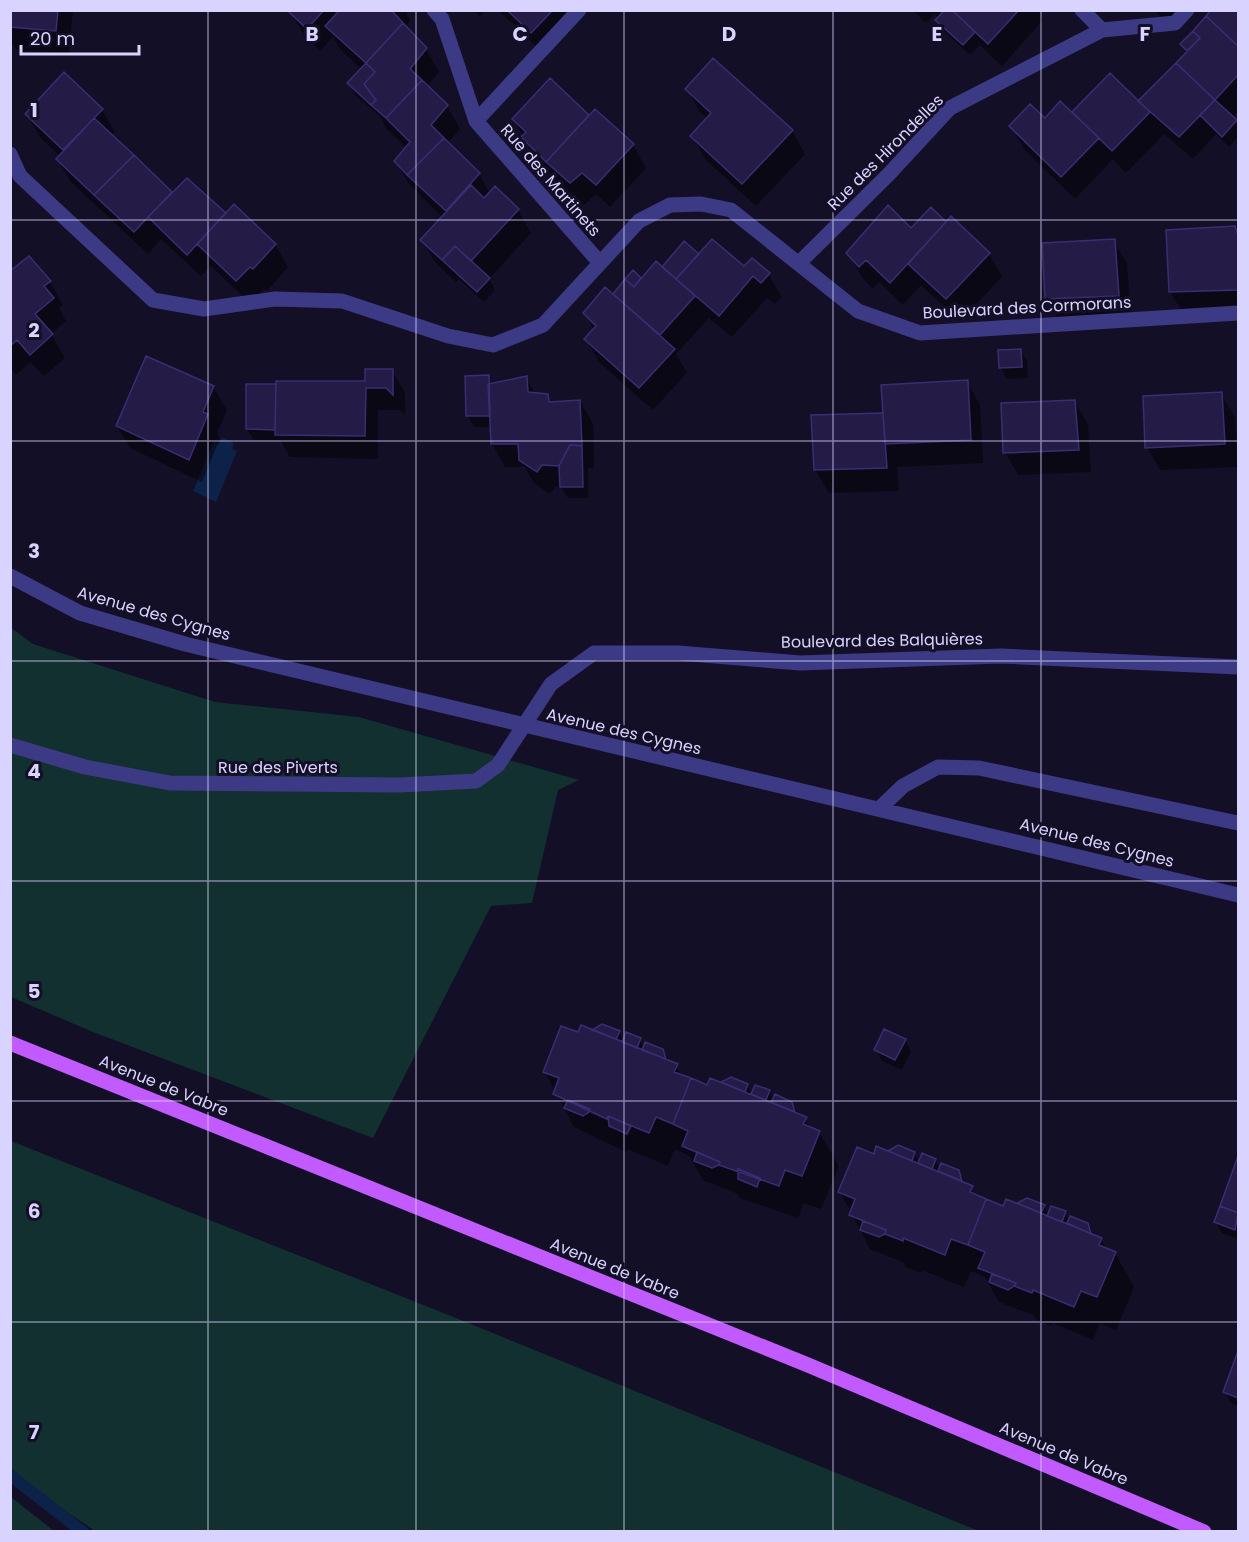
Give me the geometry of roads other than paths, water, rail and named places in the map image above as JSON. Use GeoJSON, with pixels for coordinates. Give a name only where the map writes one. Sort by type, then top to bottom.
{"type":"FeatureCollection","features":[{"type":"Feature","properties":{"kind":"main road","name":"Avenue de Vabre"},"geometry":{"type":"LineString","coordinates":[[10,1042],[808,1365],[1204,1532]]}},
{"type":"Feature","properties":{"kind":"street","name":"Rue des Martinets"},"geometry":{"type":"LineString","coordinates":[[434,10],[442,19],[476,121],[600,263]]}},
{"type":"Feature","properties":{"kind":"street","name":"Rue des Martinets"},"geometry":{"type":"LineString","coordinates":[[476,121],[579,10]]}},
{"type":"Feature","properties":{"kind":"street"},"geometry":{"type":"LineString","coordinates":[[1082,10],[1102,30]]}},
{"type":"Feature","properties":{"kind":"street","name":"Rue des Hirondelles"},"geometry":{"type":"LineString","coordinates":[[799,263],[889,174],[950,108],[1102,30],[1175,23],[1187,10]]}},
{"type":"Feature","properties":{"kind":"street","name":"Boulevard des Cormorans"},"geometry":{"type":"LineString","coordinates":[[10,154],[20,176],[153,300],[204,309],[275,299],[342,301],[448,336],[493,345],[543,326],[639,220],[670,205],[701,204],[731,210],[858,311],[920,333],[1239,313]]}},
{"type":"Feature","properties":{"kind":"street","name":"Avenue des Cygnes"},"geometry":{"type":"LineString","coordinates":[[10,576],[80,613],[185,644],[1239,895]]}},
{"type":"Feature","properties":{"kind":"street","name":"Boulevard des Balquières"},"geometry":{"type":"LineString","coordinates":[[522,725],[551,684],[594,653],[678,653],[800,663],[1001,656],[1239,668]]}},
{"type":"Feature","properties":{"kind":"street","name":"Rue des Piverts"},"geometry":{"type":"LineString","coordinates":[[10,745],[85,767],[170,783],[400,785],[476,781],[498,765],[522,725]]}},
{"type":"Feature","properties":{"kind":"street"},"geometry":{"type":"LineString","coordinates":[[880,808],[903,786],[938,766],[979,768],[1239,823]]}},
{"type":"Feature","properties":{"kind":"water"},"geometry":{"type":"Polygon","coordinates":[[[222,437],[234,443],[232,449],[237,451],[216,502],[193,491],[214,441],[219,444],[222,437]]]}},
{"type":"Feature","properties":{"kind":"waterway"},"geometry":{"type":"LineString","coordinates":[[10,1475],[83,1532]]}}]}
